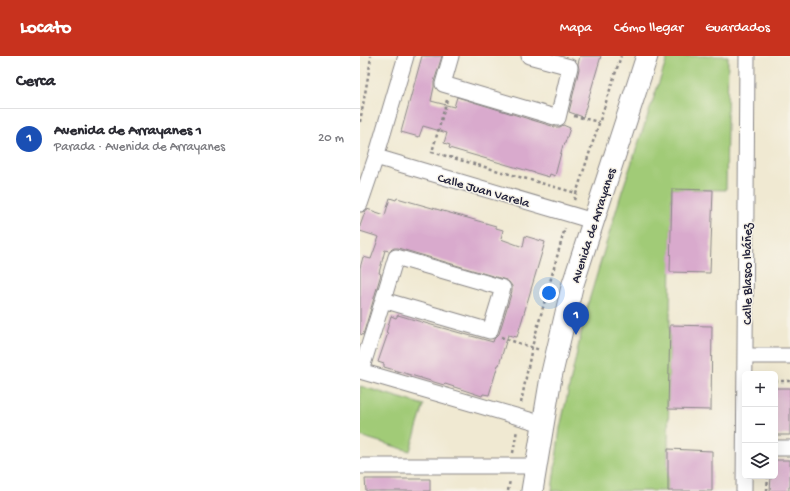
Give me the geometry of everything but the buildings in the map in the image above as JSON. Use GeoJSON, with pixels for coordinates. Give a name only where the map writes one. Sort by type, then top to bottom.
{"type":"FeatureCollection","features":[{"type":"Feature","properties":{"kind":"street"},"geometry":{"type":"LineString","coordinates":[[360,204],[376,157],[406,56]]}},
{"type":"Feature","properties":{"kind":"street"},"geometry":{"type":"LineString","coordinates":[[451,56],[443,84],[558,118],[570,67],[529,56]]}},
{"type":"Feature","properties":{"kind":"street","name":"Avenida de Arrayanes"},"geometry":{"type":"LineString","coordinates":[[532,491],[551,377],[572,287],[647,56]]}},
{"type":"Feature","properties":{"kind":"street","name":"Calle Blasco Ibáñez"},"geometry":{"type":"LineString","coordinates":[[744,491],[747,56]]}},
{"type":"Feature","properties":{"kind":"street","name":"Calle Juan Varela"},"geometry":{"type":"LineString","coordinates":[[376,157],[593,222]]}},
{"type":"Feature","properties":{"kind":"street"},"geometry":{"type":"LineString","coordinates":[[384,300],[490,331],[503,288],[396,257],[361,371],[543,424]]}},
{"type":"Feature","properties":{"kind":"street"},"geometry":{"type":"LineString","coordinates":[[745,356],[790,356]]}},
{"type":"Feature","properties":{"kind":"street"},"geometry":{"type":"LineString","coordinates":[[778,448],[790,448]]}},
{"type":"Feature","properties":{"kind":"street"},"geometry":{"type":"LineString","coordinates":[[360,466],[536,466]]}},
{"type":"Feature","properties":{"kind":"path"},"geometry":{"type":"LineString","coordinates":[[360,122],[369,71],[370,56]]}},
{"type":"Feature","properties":{"kind":"path"},"geometry":{"type":"LineString","coordinates":[[508,491],[518,417],[532,347],[562,236],[621,56]]}},
{"type":"Feature","properties":{"kind":"path"},"geometry":{"type":"LineString","coordinates":[[450,86],[432,152],[576,193]]}},
{"type":"Feature","properties":{"kind":"path"},"geometry":{"type":"LineString","coordinates":[[560,112],[599,122]]}},
{"type":"Feature","properties":{"kind":"path"},"geometry":{"type":"LineString","coordinates":[[490,331],[509,340],[556,354]]}},
{"type":"Feature","properties":{"kind":"path"},"geometry":{"type":"LineString","coordinates":[[778,381],[790,381]]}},
{"type":"Feature","properties":{"kind":"path"},"geometry":{"type":"LineString","coordinates":[[767,491],[768,479]]}},
{"type":"Feature","properties":{"kind":"green space"},"geometry":{"type":"Polygon","coordinates":[[[668,56],[728,56],[726,190],[672,189],[668,491],[552,491],[560,428],[587,307],[622,191],[668,56]]]}},
{"type":"Feature","properties":{"kind":"green space"},"geometry":{"type":"Polygon","coordinates":[[[360,386],[424,405],[410,451],[360,436],[360,386]]]}},
{"type":"Feature","properties":{"kind":"place","name":"Avenida de Arrayanes 1"},"geometry":{"type":"Point","coordinates":[576,335]}}]}
